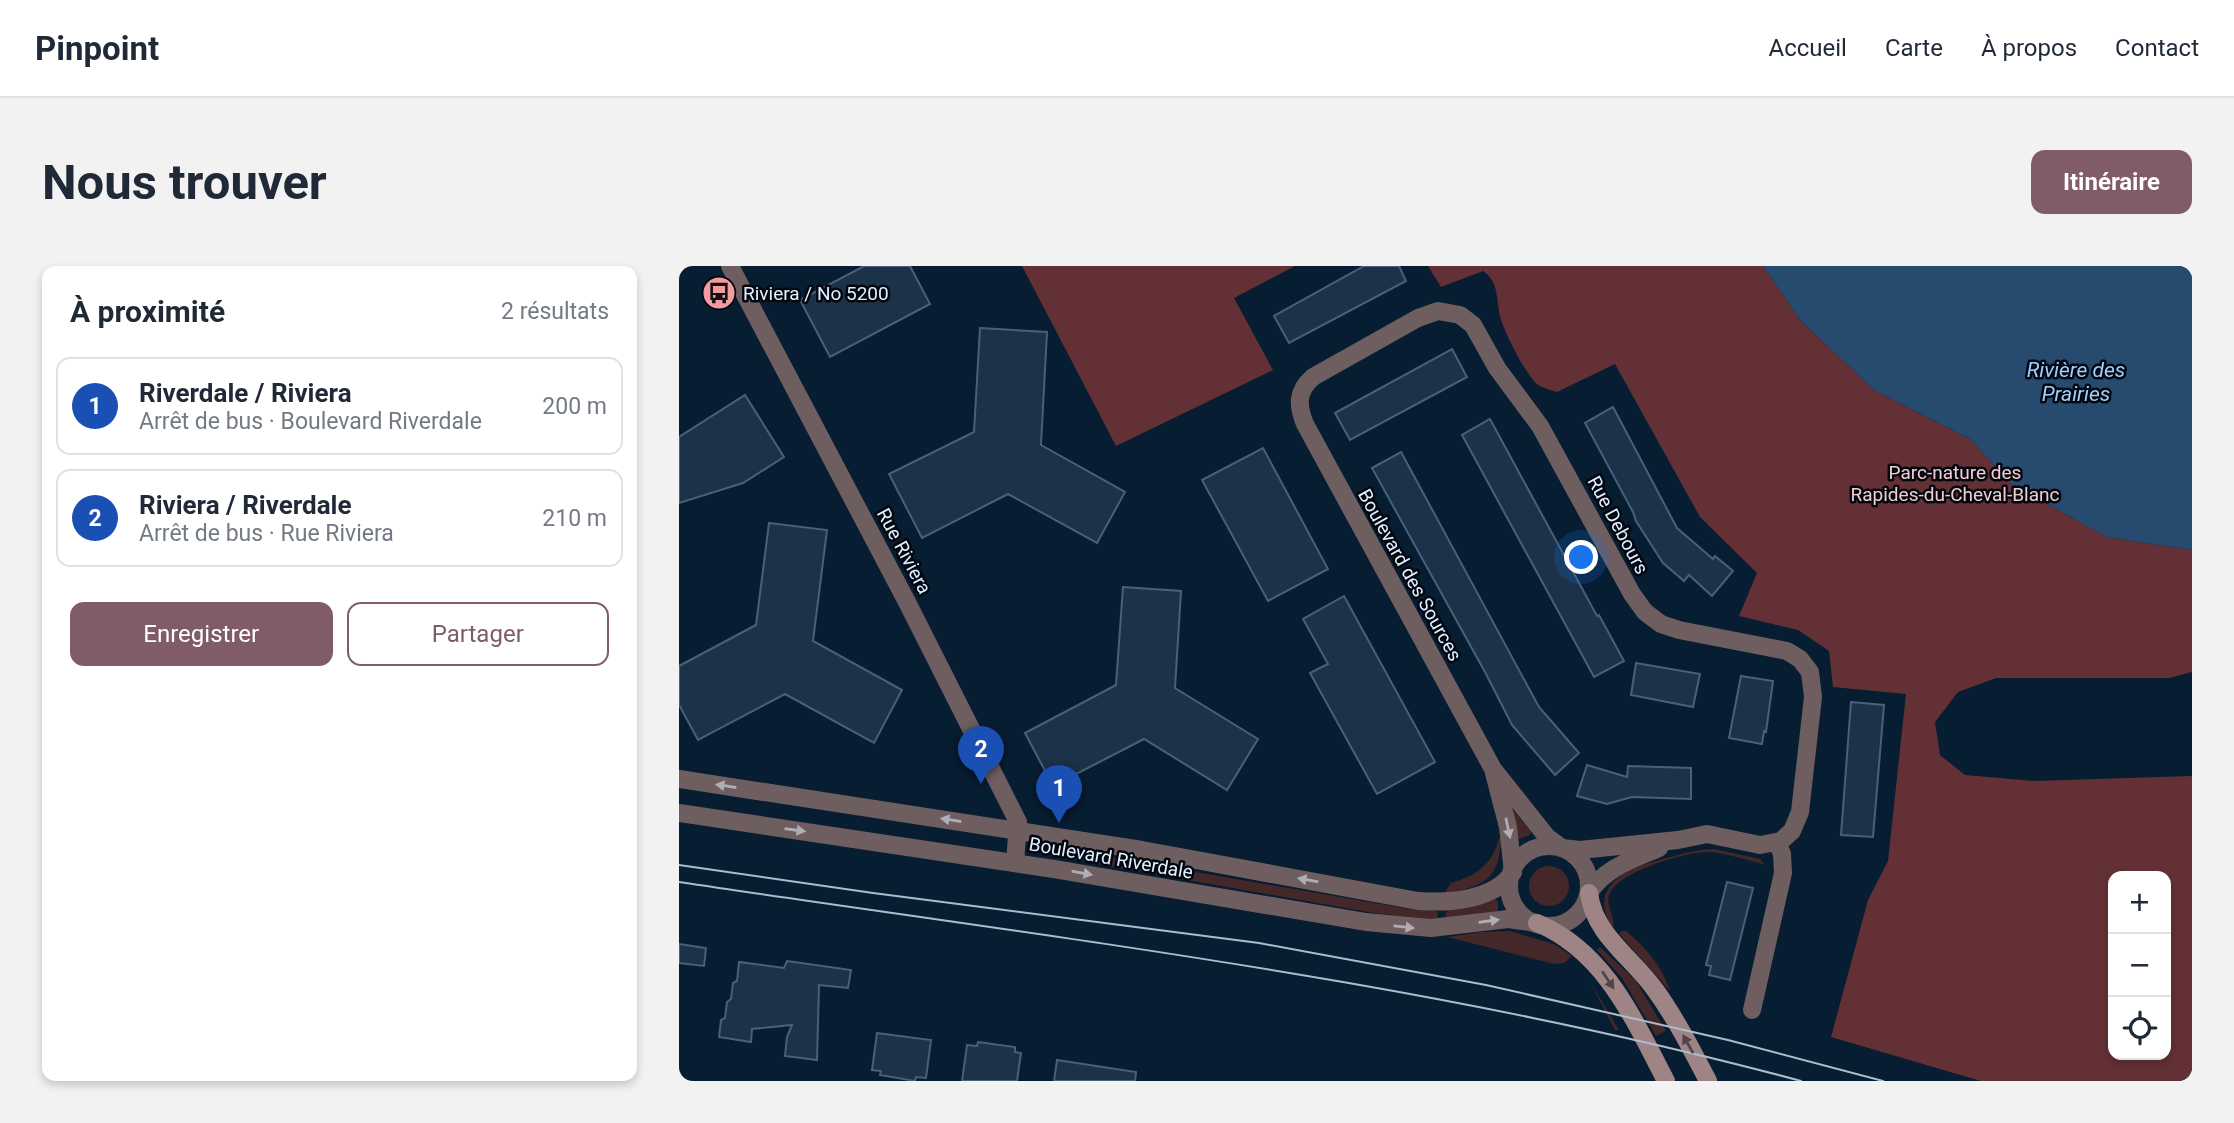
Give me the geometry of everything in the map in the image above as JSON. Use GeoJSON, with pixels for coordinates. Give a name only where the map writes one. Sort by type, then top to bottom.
{"type":"FeatureCollection","features":[{"type":"Feature","properties":{"kind":"street","name":"Rue Riviera"},"geometry":{"type":"LineString","coordinates":[[730,266],[908,604],[1016,817],[1019,831],[1015,863]]}},
{"type":"Feature","properties":{"kind":"street","name":"Rue Debours"},"geometry":{"type":"LineString","coordinates":[[1299,397],[1313,377],[1429,314],[1438,311],[1453,313],[1473,324],[1497,368],[1540,426],[1644,612],[1661,624],[1679,630],[1787,651],[1800,659],[1810,672],[1813,697],[1800,813],[1791,833],[1777,842]]}},
{"type":"Feature","properties":{"kind":"street","name":"Boulevard des Sources"},"geometry":{"type":"LineString","coordinates":[[1299,397],[1301,414],[1311,436],[1493,769],[1547,837],[1562,848]]}},
{"type":"Feature","properties":{"kind":"street","name":"Boulevard des Sources"},"geometry":{"type":"LineString","coordinates":[[1493,769],[1508,827],[1513,872]]}},
{"type":"Feature","properties":{"kind":"street","name":"Boulevard Riverdale"},"geometry":{"type":"LineString","coordinates":[[679,779],[1019,831],[1418,901],[1456,900],[1479,895],[1501,884],[1513,872]]}},
{"type":"Feature","properties":{"kind":"street","name":"Boulevard Riverdale"},"geometry":{"type":"LineString","coordinates":[[679,813],[1015,863],[1389,925],[1442,928],[1508,919],[1537,923]]}},
{"type":"Feature","properties":{"kind":"street"},"geometry":{"type":"LineString","coordinates":[[1666,1081],[1602,971],[1567,940],[1521,913],[1512,901],[1510,888],[1513,872],[1521,857],[1535,848],[1553,846],[1589,850],[1711,834],[1760,845],[1777,842],[1782,854],[1783,873],[1752,1010]]}},
{"type":"Feature","properties":{"kind":"street"},"geometry":{"type":"LineString","coordinates":[[1537,923],[1559,924],[1571,919],[1582,910],[1589,893],[1599,880],[1615,868],[1678,840]]}},
{"type":"Feature","properties":{"kind":"street"},"geometry":{"type":"LineString","coordinates":[[1562,848],[1573,854],[1583,866],[1589,881],[1592,912],[1599,925],[1653,987],[1708,1081]]}},
{"type":"Feature","properties":{"kind":"shaded area"},"geometry":{"type":"Polygon","coordinates":[[[1510,806],[1531,832],[1530,835],[1518,839],[1510,806]]]}},
{"type":"Feature","properties":{"kind":"shaded area"},"geometry":{"type":"Polygon","coordinates":[[[1499,838],[1500,853],[1497,864],[1486,880],[1469,888],[1444,894],[1451,883],[1482,868],[1492,856],[1499,838]]]}},
{"type":"Feature","properties":{"kind":"shaded area"},"geometry":{"type":"Polygon","coordinates":[[[1714,849],[1760,859],[1765,865],[1711,852],[1672,858],[1642,869],[1618,883],[1611,891],[1608,901],[1613,928],[1605,912],[1605,899],[1609,887],[1618,878],[1658,860],[1714,849]]]}},
{"type":"Feature","properties":{"kind":"shaded area"},"geometry":{"type":"Polygon","coordinates":[[[1070,850],[1409,909],[1437,911],[1438,920],[1374,913],[1069,859],[1070,850]]]}},
{"type":"Feature","properties":{"kind":"shaded area"},"geometry":{"type":"Polygon","coordinates":[[[1549,866],[1563,872],[1569,886],[1563,900],[1549,906],[1535,900],[1529,886],[1535,872],[1549,866]]]}},
{"type":"Feature","properties":{"kind":"shaded area"},"geometry":{"type":"Polygon","coordinates":[[[1495,899],[1498,902],[1498,911],[1445,918],[1447,910],[1495,899]]]}},
{"type":"Feature","properties":{"kind":"shaded area"},"geometry":{"type":"Polygon","coordinates":[[[1510,931],[1554,944],[1572,956],[1564,963],[1554,964],[1447,937],[1510,931]]]}},
{"type":"Feature","properties":{"kind":"shaded area"},"geometry":{"type":"Polygon","coordinates":[[[1626,931],[1640,943],[1663,974],[1670,991],[1619,934],[1626,931]]]}},
{"type":"Feature","properties":{"kind":"shaded area"},"geometry":{"type":"Polygon","coordinates":[[[1600,947],[1636,981],[1666,1031],[1656,1036],[1622,978],[1597,950],[1600,947]]]}},
{"type":"Feature","properties":{"kind":"shaded area"},"geometry":{"type":"Polygon","coordinates":[[[1589,980],[1619,1030],[1615,1030],[1589,980]]]}},
{"type":"Feature","properties":{"kind":"green space"},"geometry":{"type":"Polygon","coordinates":[[[1022,266],[1295,266],[1234,298],[1273,370],[1116,446],[1022,266]]]}},
{"type":"Feature","properties":{"kind":"green space","name":"Parc-nature des Rapides-du-Cheval-Blanc"},"geometry":{"type":"Polygon","coordinates":[[[1428,266],[1763,266],[1801,321],[1874,390],[1970,439],[2013,485],[2107,537],[2192,550],[2192,672],[2169,678],[1996,678],[1958,692],[1935,722],[1940,755],[1965,775],[2034,781],[2192,776],[2192,1081],[1981,1081],[1831,1037],[1868,900],[1888,861],[1906,694],[1833,687],[1829,651],[1798,630],[1739,616],[1757,573],[1700,517],[1615,364],[1557,392],[1541,387],[1527,372],[1510,341],[1500,316],[1494,285],[1483,271],[1441,287],[1428,266]]]}},
{"type":"Feature","properties":{"kind":"water","name":"Rivière des Prairies"},"geometry":{"type":"Polygon","coordinates":[[[1763,266],[2192,266],[2192,550],[2107,537],[2013,485],[1970,439],[1874,390],[1801,321],[1763,266]]]}},
{"type":"Feature","properties":{"kind":"building"},"geometry":{"type":"Polygon","coordinates":[[[864,266],[910,266],[930,304],[830,357],[800,300],[864,266]]]}},
{"type":"Feature","properties":{"kind":"building"},"geometry":{"type":"Polygon","coordinates":[[[1364,266],[1399,266],[1406,281],[1289,343],[1274,316],[1364,266]]]}},
{"type":"Feature","properties":{"kind":"building"},"geometry":{"type":"Polygon","coordinates":[[[980,328],[1047,332],[1041,445],[1125,492],[1097,543],[1008,494],[922,538],[889,474],[974,432],[980,328]]]}},
{"type":"Feature","properties":{"kind":"building"},"geometry":{"type":"Polygon","coordinates":[[[1452,349],[1467,377],[1350,440],[1335,413],[1452,349]]]}},
{"type":"Feature","properties":{"kind":"building"},"geometry":{"type":"Polygon","coordinates":[[[745,395],[784,457],[743,483],[679,503],[679,437],[745,395]]]}},
{"type":"Feature","properties":{"kind":"building"},"geometry":{"type":"Polygon","coordinates":[[[1613,407],[1677,528],[1713,559],[1715,556],[1733,571],[1712,596],[1689,575],[1684,581],[1663,563],[1636,521],[1585,423],[1613,407]]]}},
{"type":"Feature","properties":{"kind":"building"},"geometry":{"type":"Polygon","coordinates":[[[1490,419],[1624,661],[1594,677],[1462,435],[1490,419]]]}},
{"type":"Feature","properties":{"kind":"building"},"geometry":{"type":"Polygon","coordinates":[[[1263,448],[1328,569],[1268,601],[1202,480],[1263,448]]]}},
{"type":"Feature","properties":{"kind":"building"},"geometry":{"type":"Polygon","coordinates":[[[1401,452],[1539,707],[1579,753],[1555,775],[1512,725],[1372,468],[1401,452]]]}},
{"type":"Feature","properties":{"kind":"building"},"geometry":{"type":"Polygon","coordinates":[[[769,523],[827,530],[813,641],[902,690],[874,743],[785,694],[698,740],[679,705],[679,666],[756,625],[769,523]]]}},
{"type":"Feature","properties":{"kind":"building"},"geometry":{"type":"Polygon","coordinates":[[[1123,587],[1181,591],[1175,688],[1258,739],[1227,790],[1144,739],[1053,786],[1025,733],[1116,685],[1123,587]]]}},
{"type":"Feature","properties":{"kind":"building"},"geometry":{"type":"Polygon","coordinates":[[[1344,596],[1435,762],[1377,794],[1310,673],[1328,664],[1303,619],[1344,596]]]}},
{"type":"Feature","properties":{"kind":"building"},"geometry":{"type":"Polygon","coordinates":[[[1636,663],[1700,674],[1693,707],[1631,695],[1636,663]]]}},
{"type":"Feature","properties":{"kind":"building"},"geometry":{"type":"Polygon","coordinates":[[[1741,676],[1773,681],[1762,744],[1729,738],[1741,676]]]}},
{"type":"Feature","properties":{"kind":"building"},"geometry":{"type":"Polygon","coordinates":[[[1851,702],[1884,705],[1873,837],[1841,835],[1851,702]]]}},
{"type":"Feature","properties":{"kind":"building"},"geometry":{"type":"Polygon","coordinates":[[[1587,765],[1627,777],[1628,766],[1691,768],[1691,799],[1632,797],[1607,804],[1577,796],[1587,765]]]}},
{"type":"Feature","properties":{"kind":"building"},"geometry":{"type":"Polygon","coordinates":[[[1727,882],[1753,888],[1730,980],[1709,975],[1711,966],[1706,965],[1727,882]]]}},
{"type":"Feature","properties":{"kind":"building"},"geometry":{"type":"Polygon","coordinates":[[[679,944],[706,948],[704,966],[679,963],[679,944]]]}},
{"type":"Feature","properties":{"kind":"building"},"geometry":{"type":"Polygon","coordinates":[[[787,961],[851,970],[848,988],[819,985],[817,1060],[785,1056],[787,1037],[792,1025],[752,1029],[751,1042],[719,1037],[721,1020],[725,1018],[733,983],[737,981],[739,962],[784,968],[787,961]]]}},
{"type":"Feature","properties":{"kind":"building"},"geometry":{"type":"Polygon","coordinates":[[[877,1033],[931,1040],[926,1078],[916,1077],[915,1081],[880,1075],[881,1071],[872,1070],[877,1033]]]}},
{"type":"Feature","properties":{"kind":"building"},"geometry":{"type":"Polygon","coordinates":[[[978,1042],[1015,1047],[1015,1052],[1021,1053],[1017,1081],[962,1081],[967,1045],[977,1046],[978,1042]]]}},
{"type":"Feature","properties":{"kind":"building"},"geometry":{"type":"Polygon","coordinates":[[[1057,1060],[1136,1072],[1135,1081],[1054,1081],[1057,1060]]]}},
{"type":"Feature","properties":{"kind":"tram line"},"geometry":{"type":"LineString","coordinates":[[679,865],[1259,943],[1486,985],[1728,1040],[1883,1081]]}},
{"type":"Feature","properties":{"kind":"tram line"},"geometry":{"type":"LineString","coordinates":[[679,882],[1102,943],[1384,989],[1663,1046],[1801,1081]]}},
{"type":"Feature","properties":{"kind":"place","name":"Riviera / No 5200"},"geometry":{"type":"Point","coordinates":[719,293]}},
{"type":"Feature","properties":{"kind":"place","name":"Riviera / Riverdale"},"geometry":{"type":"Point","coordinates":[981,784]}},
{"type":"Feature","properties":{"kind":"place","name":"Riverdale / Riviera"},"geometry":{"type":"Point","coordinates":[1059,823]}}]}
